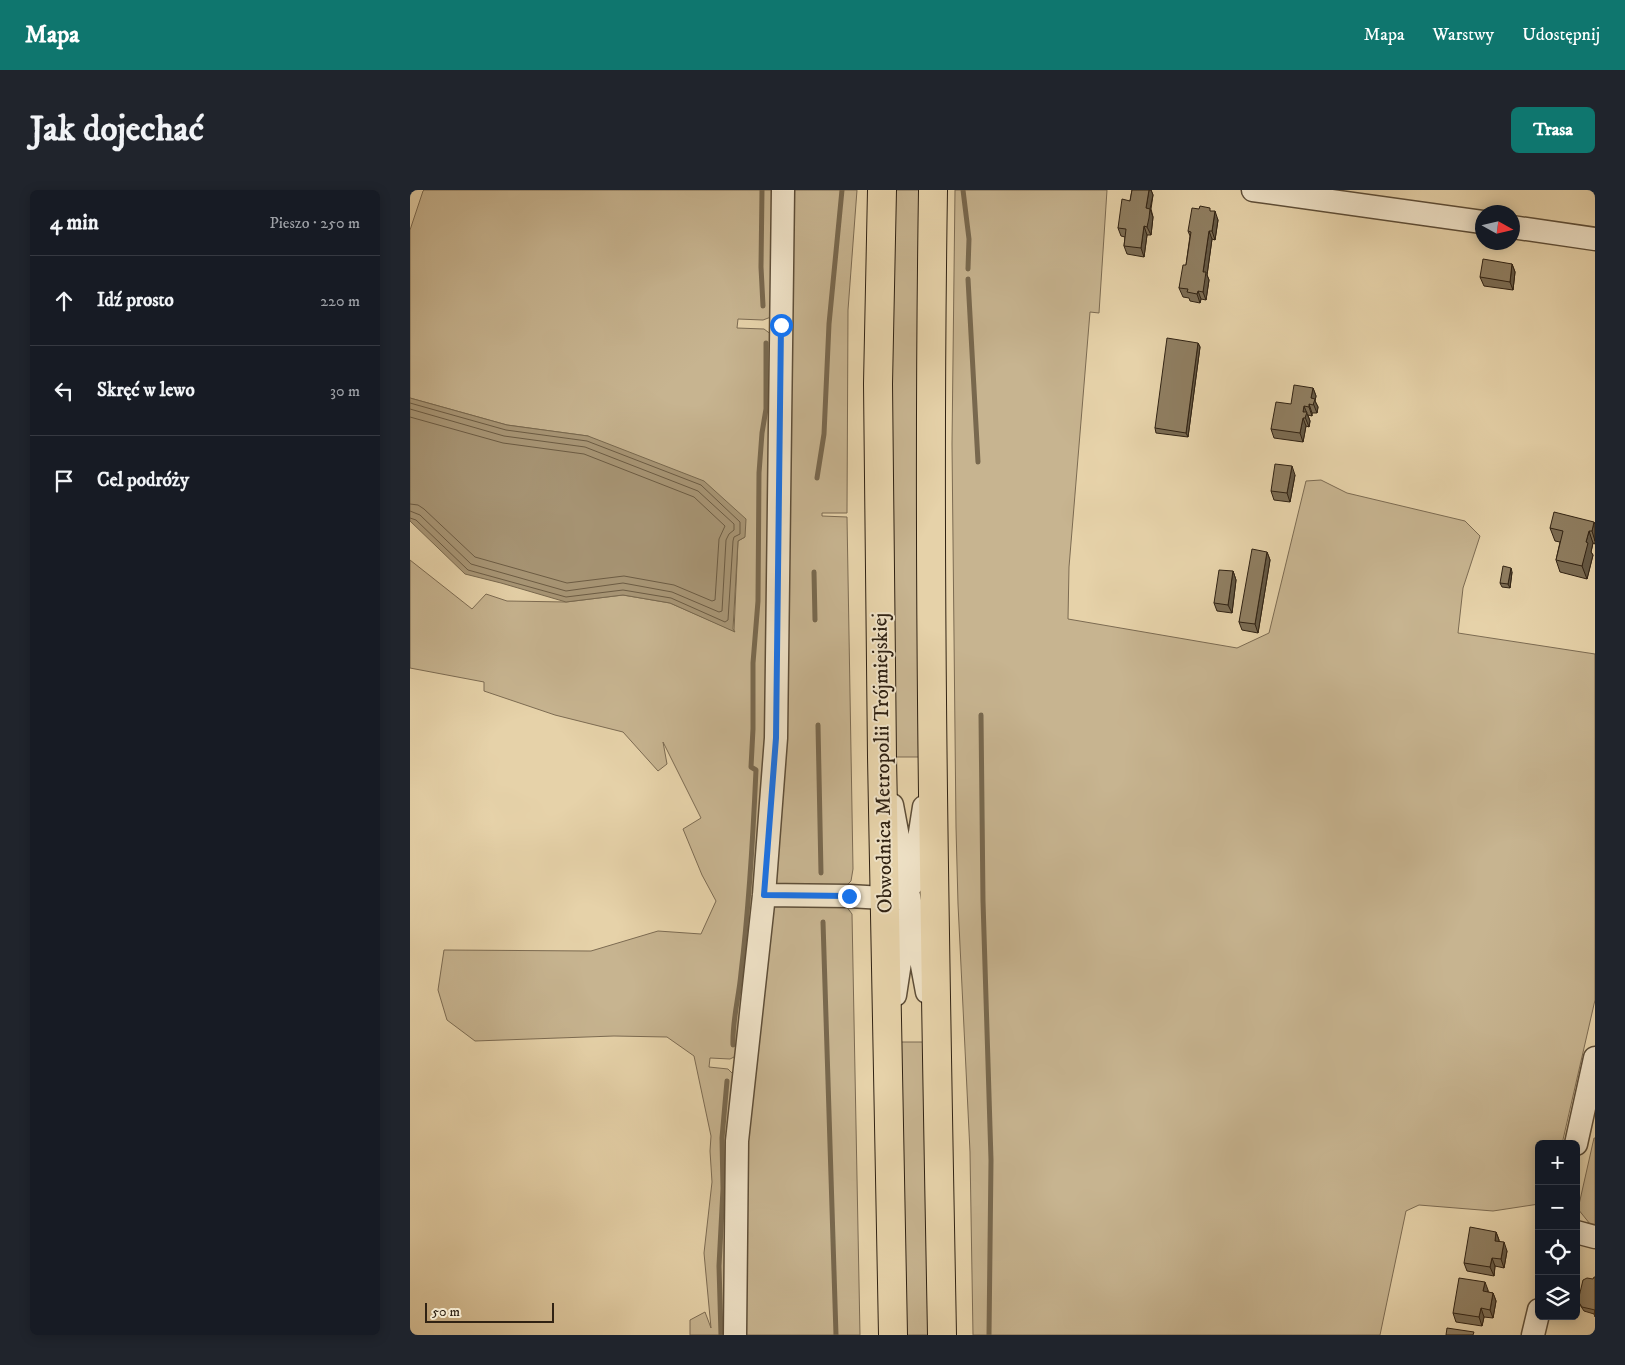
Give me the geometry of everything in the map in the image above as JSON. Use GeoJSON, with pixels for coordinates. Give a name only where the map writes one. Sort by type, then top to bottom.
{"type":"FeatureCollection","features":[{"type":"Feature","properties":{"kind":"highway","name":"Obwodnica Metropolii Trójmiejskiej"},"geometry":{"type":"LineString","coordinates":[[882,190],[878,384],[882,757],[897,899],[887,1043],[893,1335]]}},
{"type":"Feature","properties":{"kind":"highway"},"geometry":{"type":"LineString","coordinates":[[933,190],[930,388],[932,757],[942,1335]]}},
{"type":"Feature","properties":{"kind":"street"},"geometry":{"type":"LineString","coordinates":[[735,1335],[737,1141],[764,895],[776,738],[783,190]]}},
{"type":"Feature","properties":{"kind":"street"},"geometry":{"type":"LineString","coordinates":[[1253,190],[1475,221]]}},
{"type":"Feature","properties":{"kind":"street"},"geometry":{"type":"LineString","coordinates":[[1520,228],[1595,239]]}},
{"type":"Feature","properties":{"kind":"street"},"geometry":{"type":"LineString","coordinates":[[932,757],[897,899],[936,1042]]}},
{"type":"Feature","properties":{"kind":"street"},"geometry":{"type":"LineString","coordinates":[[764,895],[897,899]]}},
{"type":"Feature","properties":{"kind":"street"},"geometry":{"type":"LineString","coordinates":[[1577,1140],[1595,1058]]}},
{"type":"Feature","properties":{"kind":"street"},"geometry":{"type":"LineString","coordinates":[[1580,1233],[1595,1237]]}},
{"type":"Feature","properties":{"kind":"street"},"geometry":{"type":"LineString","coordinates":[[1533,1335],[1537,1320]]}},
{"type":"Feature","properties":{"kind":"shaded area"},"geometry":{"type":"Polygon","coordinates":[[[424,190],[775,190],[771,317],[763,320],[738,319],[737,328],[764,329],[772,335],[763,821],[736,1056],[730,1059],[710,1058],[709,1067],[728,1069],[735,1076],[729,1335],[690,1335],[690,1320],[705,1312],[711,1328],[704,1253],[712,1182],[711,1136],[694,1056],[667,1037],[614,1036],[475,1041],[447,1020],[438,990],[444,950],[591,951],[658,931],[701,934],[716,901],[702,875],[683,829],[701,818],[663,742],[667,764],[658,771],[623,732],[555,715],[484,691],[484,682],[410,668],[410,560],[472,609],[486,594],[507,601],[566,602],[623,595],[670,603],[734,631],[738,541],[745,537],[588,436],[507,425],[410,398],[410,230],[424,190]]]}},
{"type":"Feature","properties":{"kind":"shaded area"},"geometry":{"type":"Polygon","coordinates":[[[789,190],[857,190],[848,310],[847,513],[822,513],[822,516],[847,517],[853,869],[851,881],[846,886],[775,884],[789,190]]]}},
{"type":"Feature","properties":{"kind":"shaded area"},"geometry":{"type":"Polygon","coordinates":[[[893,190],[921,190],[922,757],[893,757],[889,474],[893,190]]]}},
{"type":"Feature","properties":{"kind":"shaded area"},"geometry":{"type":"Polygon","coordinates":[[[955,190],[1107,190],[1099,313],[1090,312],[1069,567],[1068,619],[1237,648],[1269,633],[1306,481],[1321,480],[1347,493],[1465,521],[1480,536],[1463,588],[1458,633],[1595,654],[1595,1000],[1563,1140],[1535,1140],[1535,1205],[1493,1211],[1419,1205],[1406,1211],[1380,1335],[973,1335],[970,1152],[956,827],[952,444],[955,190]]]}},
{"type":"Feature","properties":{"kind":"shaded area"},"geometry":{"type":"Polygon","coordinates":[[[773,906],[846,906],[852,914],[860,1335],[741,1335],[741,1201],[773,906]]]}},
{"type":"Feature","properties":{"kind":"shaded area"},"geometry":{"type":"Polygon","coordinates":[[[897,1042],[927,1042],[930,1335],[902,1335],[897,1042]]]}},
{"type":"Feature","properties":{"kind":"shaded area"},"geometry":{"type":"Polygon","coordinates":[[[1595,1138],[1595,1226],[1590,1224],[1580,1212],[1580,1200],[1595,1138]]]}},
{"type":"Feature","properties":{"kind":"water"},"geometry":{"type":"Polygon","coordinates":[[[410,398],[507,425],[588,436],[704,481],[746,519],[745,537],[738,541],[733,629],[735,632],[670,603],[623,595],[566,602],[465,574],[410,521],[410,398]]]}},
{"type":"Feature","properties":{"kind":"building"},"geometry":{"type":"Polygon","coordinates":[[[1132,190],[1149,190],[1146,208],[1150,209],[1149,218],[1147,227],[1144,226],[1141,248],[1124,246],[1126,229],[1118,228],[1122,199],[1130,201],[1132,190]]]}},
{"type":"Feature","properties":{"kind":"building"},"geometry":{"type":"Polygon","coordinates":[[[1200,206],[1210,208],[1210,211],[1215,211],[1212,231],[1209,231],[1203,272],[1206,272],[1203,292],[1198,291],[1197,294],[1187,292],[1188,289],[1179,288],[1183,265],[1186,265],[1191,232],[1188,231],[1192,208],[1199,209],[1200,206]]]}},
{"type":"Feature","properties":{"kind":"building"},"geometry":{"type":"Polygon","coordinates":[[[1483,259],[1512,264],[1510,282],[1480,277],[1483,259]]]}},
{"type":"Feature","properties":{"kind":"building"},"geometry":{"type":"Polygon","coordinates":[[[1167,338],[1198,343],[1186,433],[1155,428],[1167,338]]]}},
{"type":"Feature","properties":{"kind":"building"},"geometry":{"type":"Polygon","coordinates":[[[1294,385],[1313,388],[1311,398],[1315,399],[1313,405],[1309,404],[1309,407],[1304,406],[1303,412],[1307,412],[1305,418],[1303,418],[1300,433],[1271,429],[1276,402],[1291,404],[1294,385]]]}},
{"type":"Feature","properties":{"kind":"building"},"geometry":{"type":"Polygon","coordinates":[[[1275,464],[1292,466],[1287,493],[1271,491],[1275,464]]]}},
{"type":"Feature","properties":{"kind":"building"},"geometry":{"type":"Polygon","coordinates":[[[1554,512],[1594,522],[1586,542],[1588,543],[1582,566],[1556,560],[1563,531],[1550,528],[1554,512]]]}},
{"type":"Feature","properties":{"kind":"building"},"geometry":{"type":"Polygon","coordinates":[[[1252,549],[1267,552],[1255,624],[1239,622],[1252,549]]]}},
{"type":"Feature","properties":{"kind":"building"},"geometry":{"type":"Polygon","coordinates":[[[1503,566],[1511,568],[1508,584],[1500,583],[1503,566]]]}},
{"type":"Feature","properties":{"kind":"building"},"geometry":{"type":"Polygon","coordinates":[[[1219,570],[1233,571],[1228,605],[1214,603],[1219,570]]]}},
{"type":"Feature","properties":{"kind":"building"},"geometry":{"type":"Polygon","coordinates":[[[1470,1227],[1496,1232],[1495,1241],[1504,1242],[1501,1259],[1492,1258],[1490,1267],[1464,1263],[1470,1227]]]}},
{"type":"Feature","properties":{"kind":"building"},"geometry":{"type":"Polygon","coordinates":[[[1595,1277],[1595,1310],[1582,1307],[1580,1304],[1583,1280],[1587,1278],[1593,1279],[1595,1277]]]}},
{"type":"Feature","properties":{"kind":"building"},"geometry":{"type":"Polygon","coordinates":[[[1459,1278],[1485,1282],[1483,1291],[1493,1293],[1490,1310],[1481,1308],[1479,1317],[1453,1313],[1459,1278]]]}},
{"type":"Feature","properties":{"kind":"building"},"geometry":{"type":"Polygon","coordinates":[[[1447,1328],[1474,1332],[1473,1335],[1446,1335],[1447,1328]]]}},
{"type":"Feature","properties":{"kind":"waterway"},"geometry":{"type":"LineString","coordinates":[[762,190],[761,267],[763,306]]}},
{"type":"Feature","properties":{"kind":"waterway"},"geometry":{"type":"LineString","coordinates":[[817,478],[824,434],[829,324],[842,190]]}},
{"type":"Feature","properties":{"kind":"waterway"},"geometry":{"type":"LineString","coordinates":[[963,190],[969,239],[968,269]]}},
{"type":"Feature","properties":{"kind":"waterway"},"geometry":{"type":"LineString","coordinates":[[968,279],[978,462]]}},
{"type":"Feature","properties":{"kind":"waterway"},"geometry":{"type":"LineString","coordinates":[[733,1045],[746,923],[755,795],[756,770],[751,767],[753,663],[758,601],[759,473],[766,409],[766,343]]}},
{"type":"Feature","properties":{"kind":"waterway"},"geometry":{"type":"LineString","coordinates":[[814,572],[815,620]]}},
{"type":"Feature","properties":{"kind":"waterway"},"geometry":{"type":"LineString","coordinates":[[981,715],[983,901],[991,1160],[989,1335]]}},
{"type":"Feature","properties":{"kind":"waterway"},"geometry":{"type":"LineString","coordinates":[[818,725],[821,873]]}},
{"type":"Feature","properties":{"kind":"waterway"},"geometry":{"type":"LineString","coordinates":[[823,922],[836,1335]]}},
{"type":"Feature","properties":{"kind":"waterway"},"geometry":{"type":"LineString","coordinates":[[721,1335],[719,1266],[723,1189],[722,1138],[727,1081]]}},
{"type":"Feature","properties":{"kind":"route"},"geometry":{"type":"LineString","coordinates":[[781,325],[776,738],[764,895],[849,896]]}}]}
